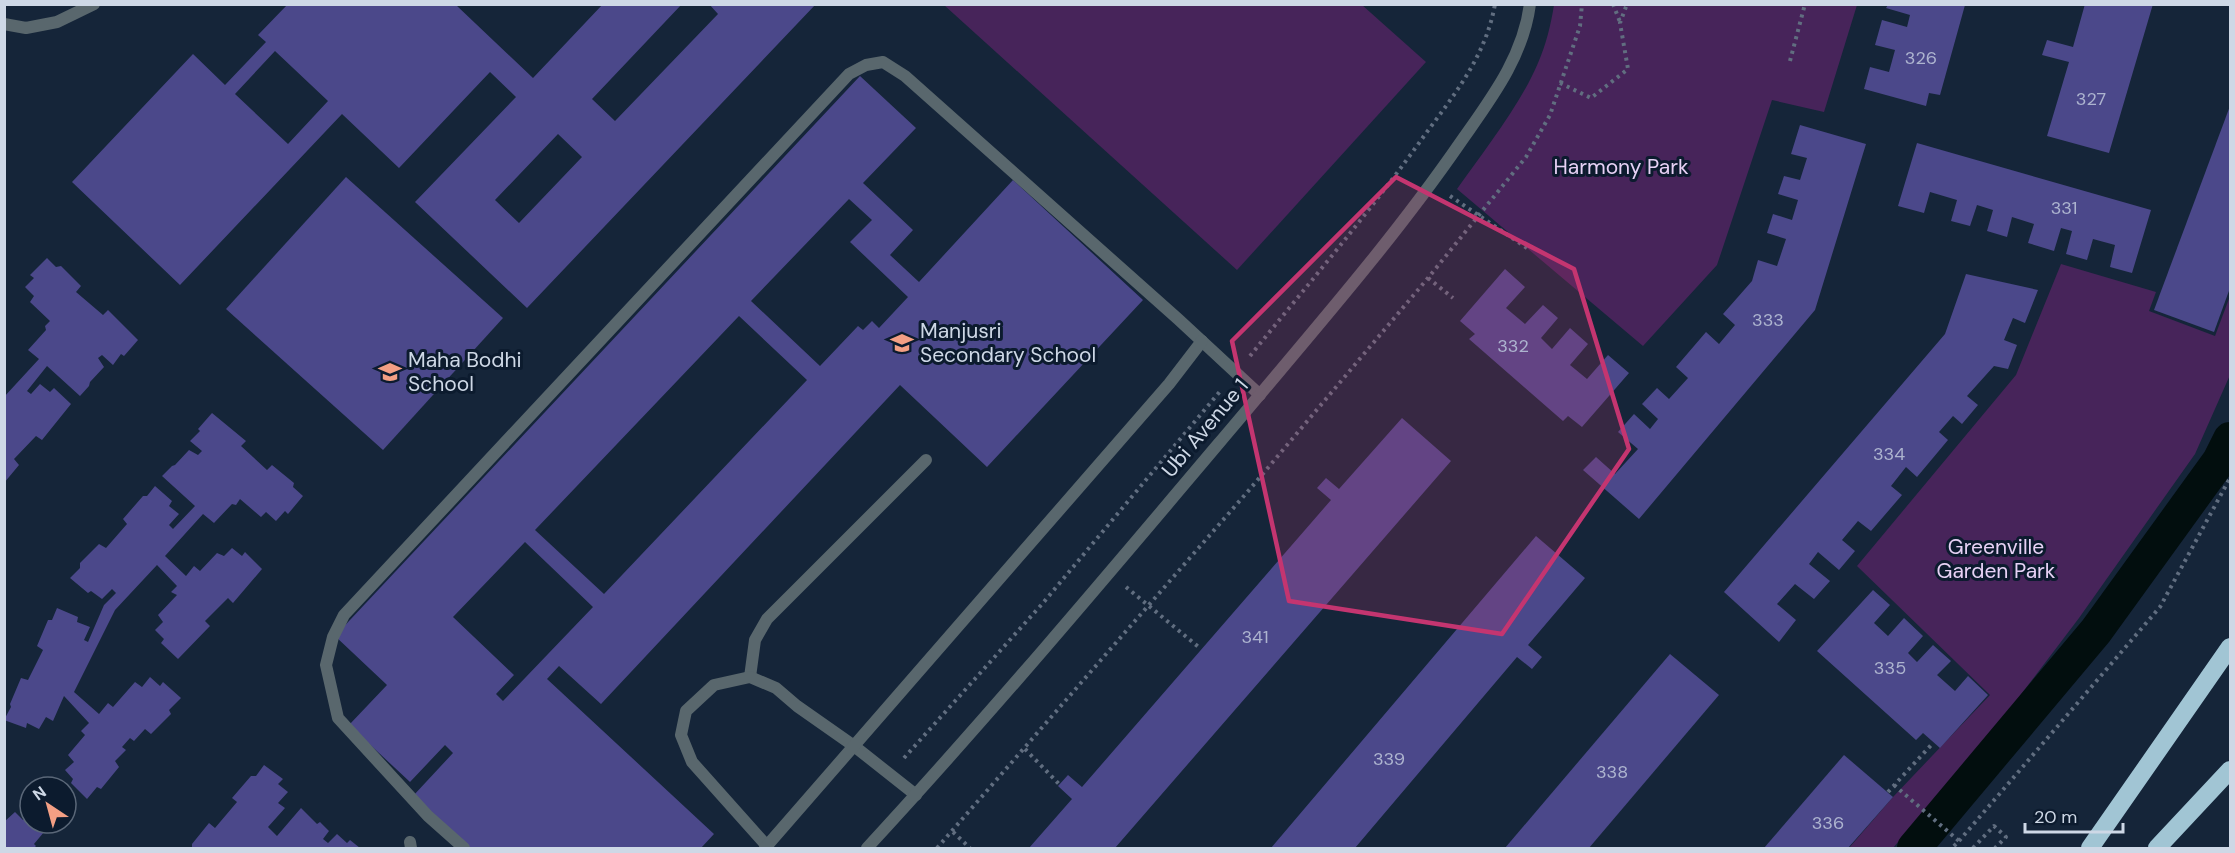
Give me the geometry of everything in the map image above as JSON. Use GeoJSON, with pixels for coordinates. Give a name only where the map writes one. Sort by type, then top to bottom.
{"type":"FeatureCollection","features":[{"type":"Feature","properties":{"kind":"highway"},"geometry":{"type":"LineString","coordinates":[[2090,849],[2230,647]]}},
{"type":"Feature","properties":{"kind":"highway"},"geometry":{"type":"LineString","coordinates":[[2157,849],[2230,770]]}},
{"type":"Feature","properties":{"kind":"street"},"geometry":{"type":"LineString","coordinates":[[4,24],[26,28],[57,22],[94,4]]}},
{"type":"Feature","properties":{"kind":"street","name":"Ubi Avenue 1"},"geometry":{"type":"LineString","coordinates":[[867,849],[1108,574],[1260,394],[1432,184],[1502,82],[1519,46],[1530,4]]}},
{"type":"Feature","properties":{"kind":"street"},"geometry":{"type":"LineString","coordinates":[[464,849],[428,816],[338,718],[326,665],[333,637],[344,615],[849,74],[866,65],[883,62],[905,76],[1260,394]]}},
{"type":"Feature","properties":{"kind":"street"},"geometry":{"type":"LineString","coordinates":[[916,795],[854,746],[797,706],[776,688],[750,677],[714,685],[686,711],[681,735],[692,762],[766,847],[854,746],[922,665],[1169,384],[1202,341]]}},
{"type":"Feature","properties":{"kind":"street"},"geometry":{"type":"LineString","coordinates":[[750,677],[755,640],[767,619],[926,460]]}},
{"type":"Feature","properties":{"kind":"path"},"geometry":{"type":"LineString","coordinates":[[890,775],[1043,603],[1383,191],[1479,55],[1491,27],[1496,4]]}},
{"type":"Feature","properties":{"kind":"path"},"geometry":{"type":"LineString","coordinates":[[937,849],[1150,605],[1428,278],[1526,157],[1550,115],[1580,26],[1582,4]]}},
{"type":"Feature","properties":{"kind":"path"},"geometry":{"type":"LineString","coordinates":[[1560,83],[1591,98],[1628,69],[1620,23],[1613,4]]}},
{"type":"Feature","properties":{"kind":"path"},"geometry":{"type":"LineString","coordinates":[[1620,23],[1627,4]]}},
{"type":"Feature","properties":{"kind":"path"},"geometry":{"type":"LineString","coordinates":[[1790,61],[1805,4]]}},
{"type":"Feature","properties":{"kind":"path"},"geometry":{"type":"LineString","coordinates":[[1432,184],[1527,248]]}},
{"type":"Feature","properties":{"kind":"path"},"geometry":{"type":"LineString","coordinates":[[1428,278],[1453,298]]}},
{"type":"Feature","properties":{"kind":"path"},"geometry":{"type":"LineString","coordinates":[[1952,849],[2160,608],[2230,478]]}},
{"type":"Feature","properties":{"kind":"path"},"geometry":{"type":"LineString","coordinates":[[1108,574],[1150,605],[1201,649]]}},
{"type":"Feature","properties":{"kind":"path"},"geometry":{"type":"LineString","coordinates":[[1888,792],[1933,743]]}},
{"type":"Feature","properties":{"kind":"path"},"geometry":{"type":"LineString","coordinates":[[1024,749],[1059,784]]}},
{"type":"Feature","properties":{"kind":"path"},"geometry":{"type":"LineString","coordinates":[[1894,785],[1959,841]]}},
{"type":"Feature","properties":{"kind":"path"},"geometry":{"type":"LineString","coordinates":[[1972,849],[1994,826],[2006,837],[1995,849]]}},
{"type":"Feature","properties":{"kind":"path"},"geometry":{"type":"LineString","coordinates":[[953,832],[970,849]]}},
{"type":"Feature","properties":{"kind":"highlighted area"},"geometry":{"type":"Polygon","coordinates":[[[1396,177],[1574,269],[1629,449],[1502,634],[1289,601],[1232,341],[1396,177]]]}},
{"type":"Feature","properties":{"kind":"green space"},"geometry":{"type":"Polygon","coordinates":[[[944,5],[1362,5],[1426,62],[1237,270],[944,5]]]}},
{"type":"Feature","properties":{"kind":"green space","name":"Harmony Park"},"geometry":{"type":"Polygon","coordinates":[[[1554,5],[1857,5],[1824,112],[1772,100],[1717,265],[1643,346],[1457,189],[1501,128],[1531,79],[1546,42],[1554,5]]]}},
{"type":"Feature","properties":{"kind":"green space","name":"Greenville Garden Park"},"geometry":{"type":"Polygon","coordinates":[[[2061,264],[2156,292],[2149,311],[2215,336],[2230,296],[2230,375],[2195,454],[2079,618],[2013,705],[1893,848],[1849,848],[1893,797],[1990,695],[1857,566],[2016,375],[2061,264]]]}},
{"type":"Feature","properties":{"kind":"building"},"geometry":{"type":"Polygon","coordinates":[[[603,4],[682,4],[592,99],[615,121],[718,14],[709,4],[816,4],[527,308],[415,202],[516,97],[490,72],[399,168],[342,114],[180,285],[72,182],[193,54],[225,85],[266,42],[258,35],[287,5],[456,5],[533,78],[603,4]],[[275,51],[235,94],[288,144],[328,101],[275,51]],[[558,134],[495,200],[519,223],[582,157],[558,134]]]}},
{"type":"Feature","properties":{"kind":"building"},"geometry":{"type":"Polygon","coordinates":[[[2085,4],[2153,4],[2109,153],[2047,136],[2069,62],[2042,55],[2047,40],[2073,47],[2085,4]]]}},
{"type":"Feature","properties":{"kind":"building"},"geometry":{"type":"Polygon","coordinates":[[[1888,5],[1965,5],[1940,95],[1929,93],[1926,106],[1864,89],[1870,67],[1889,72],[1895,50],[1875,45],[1882,20],[1907,27],[1910,15],[1886,8],[1888,5]]]}},
{"type":"Feature","properties":{"kind":"building"},"geometry":{"type":"Polygon","coordinates":[[[860,76],[916,128],[863,183],[913,230],[890,255],[919,282],[1013,180],[1143,300],[987,467],[900,385],[601,704],[559,666],[547,679],[714,834],[701,848],[468,848],[413,796],[453,753],[445,745],[410,782],[349,725],[387,685],[335,636],[860,76]],[[849,199],[751,301],[820,366],[858,326],[863,330],[872,321],[879,328],[908,297],[850,242],[872,220],[849,199]],[[739,316],[535,530],[604,594],[807,380],[739,316]],[[525,542],[453,617],[514,675],[496,694],[503,701],[593,607],[525,542]]]}},
{"type":"Feature","properties":{"kind":"building"},"geometry":{"type":"Polygon","coordinates":[[[2230,106],[2230,288],[2214,332],[2154,310],[2230,106]]]}},
{"type":"Feature","properties":{"kind":"building"},"geometry":{"type":"Polygon","coordinates":[[[1800,125],[1866,144],[1815,310],[1639,519],[1583,470],[1596,457],[1615,474],[1638,449],[1618,432],[1634,414],[1650,429],[1658,419],[1642,404],[1657,388],[1669,399],[1688,378],[1676,367],[1706,332],[1719,344],[1735,325],[1723,314],[1752,281],[1758,260],[1777,266],[1786,239],[1767,233],[1773,214],[1792,220],[1798,200],[1778,194],[1784,176],[1800,180],[1807,158],[1791,154],[1800,125]]]}},
{"type":"Feature","properties":{"kind":"building"},"geometry":{"type":"Polygon","coordinates":[[[1917,143],[2151,210],[2132,273],[2110,267],[2115,245],[2093,239],[2087,260],[2066,254],[2072,231],[2061,228],[2054,251],[2028,243],[2034,224],[2012,217],[2007,237],[1987,231],[1993,210],[1977,205],[1970,226],[1951,221],[1957,200],[1930,192],[1924,213],[1898,206],[1917,143]]]}},
{"type":"Feature","properties":{"kind":"building"},"geometry":{"type":"Polygon","coordinates":[[[346,177],[503,318],[383,450],[226,309],[346,177]]]}},
{"type":"Feature","properties":{"kind":"building"},"geometry":{"type":"Polygon","coordinates":[[[47,258],[56,267],[61,266],[81,286],[76,292],[103,315],[108,310],[138,340],[124,356],[121,354],[113,365],[102,355],[98,358],[104,367],[80,396],[47,366],[27,391],[31,394],[40,384],[50,392],[54,388],[71,404],[42,440],[36,436],[14,459],[19,465],[4,483],[4,397],[39,359],[28,350],[46,330],[45,326],[50,321],[30,302],[34,296],[25,287],[34,278],[30,275],[47,258]]]}},
{"type":"Feature","properties":{"kind":"building"},"geometry":{"type":"Polygon","coordinates":[[[1505,269],[1525,287],[1506,308],[1525,324],[1543,305],[1558,318],[1541,338],[1552,349],[1570,328],[1588,344],[1570,365],[1587,379],[1608,355],[1629,373],[1582,427],[1568,416],[1563,421],[1469,339],[1475,334],[1460,321],[1505,269]]]}},
{"type":"Feature","properties":{"kind":"building"},"geometry":{"type":"Polygon","coordinates":[[[1966,274],[2038,290],[2025,323],[2013,318],[2004,340],[2017,345],[2008,369],[1994,366],[1967,396],[1978,405],[1962,424],[1953,416],[1939,432],[1948,440],[1917,477],[1906,467],[1891,486],[1902,495],[1871,531],[1858,521],[1842,540],[1855,551],[1839,570],[1818,552],[1809,564],[1830,581],[1814,599],[1795,584],[1777,604],[1796,620],[1779,642],[1724,592],[1945,334],[1966,274]]]}},
{"type":"Feature","properties":{"kind":"building"},"geometry":{"type":"Polygon","coordinates":[[[212,413],[246,441],[241,446],[267,470],[272,465],[294,483],[293,487],[303,496],[288,514],[285,511],[276,521],[266,512],[261,517],[240,499],[214,523],[203,514],[165,556],[186,576],[194,566],[200,571],[217,553],[224,556],[232,548],[242,556],[245,552],[262,569],[233,603],[228,598],[205,621],[210,626],[178,659],[161,643],[164,639],[155,630],[163,622],[158,615],[177,595],[171,592],[177,586],[157,565],[115,610],[74,692],[99,714],[108,703],[113,707],[135,682],[142,687],[150,677],[160,686],[163,682],[181,698],[169,710],[171,714],[151,734],[145,729],[134,741],[130,738],[122,747],[126,750],[115,761],[119,767],[101,789],[97,787],[87,799],[78,790],[78,775],[69,775],[65,770],[74,762],[68,755],[85,735],[81,731],[89,723],[64,696],[53,721],[46,717],[39,729],[27,723],[26,728],[4,720],[21,678],[28,680],[43,650],[37,646],[48,620],[52,620],[57,608],[78,617],[77,622],[90,627],[84,640],[88,642],[104,605],[116,593],[112,589],[102,599],[91,591],[88,593],[70,578],[80,568],[80,563],[99,544],[106,548],[127,524],[123,519],[155,486],[172,501],[169,506],[179,514],[169,525],[173,529],[195,506],[162,476],[189,450],[198,455],[202,451],[190,441],[200,431],[198,429],[212,413]]]}},
{"type":"Feature","properties":{"kind":"building"},"geometry":{"type":"Polygon","coordinates":[[[1402,418],[1451,461],[1115,848],[1029,848],[1072,799],[1058,786],[1068,775],[1082,787],[1331,500],[1317,488],[1326,478],[1339,489],[1402,418]]]}},
{"type":"Feature","properties":{"kind":"building"},"geometry":{"type":"Polygon","coordinates":[[[1536,536],[1585,578],[1528,645],[1542,657],[1532,669],[1517,657],[1355,848],[1271,848],[1536,536]]]}},
{"type":"Feature","properties":{"kind":"building"},"geometry":{"type":"Polygon","coordinates":[[[1873,590],[1890,605],[1874,623],[1888,636],[1904,618],[1923,636],[1908,653],[1917,662],[1933,645],[1951,661],[1937,675],[1955,691],[1968,676],[1988,695],[1940,748],[1923,733],[1916,740],[1817,651],[1873,590]]]}},
{"type":"Feature","properties":{"kind":"building"},"geometry":{"type":"Polygon","coordinates":[[[1670,654],[1719,695],[1589,848],[1505,848],[1670,654]]]}},
{"type":"Feature","properties":{"kind":"building"},"geometry":{"type":"Polygon","coordinates":[[[1844,755],[1893,797],[1848,848],[1764,848],[1844,755]]]}},
{"type":"Feature","properties":{"kind":"building"},"geometry":{"type":"Polygon","coordinates":[[[264,765],[283,779],[278,784],[288,792],[278,803],[285,808],[268,827],[277,836],[301,808],[317,824],[320,822],[329,831],[323,839],[328,843],[337,834],[347,843],[350,840],[360,848],[192,848],[192,844],[209,823],[215,828],[237,802],[232,798],[251,776],[256,776],[264,765]]]}},
{"type":"Feature","properties":{"kind":"building"},"geometry":{"type":"Polygon","coordinates":[[[15,812],[18,815],[18,835],[42,835],[34,844],[36,846],[34,848],[4,848],[4,822],[15,812]]]}},
{"type":"Feature","properties":{"kind":"waterway"},"geometry":{"type":"LineString","coordinates":[[1914,848],[2096,631],[2219,461],[2230,439]]}},
{"type":"Feature","properties":{"kind":"place","name":"Manjusri Secondary School"},"geometry":{"type":"Point","coordinates":[902,343]}},
{"type":"Feature","properties":{"kind":"place","name":"Maha Bodhi School"},"geometry":{"type":"Point","coordinates":[390,372]}}]}
